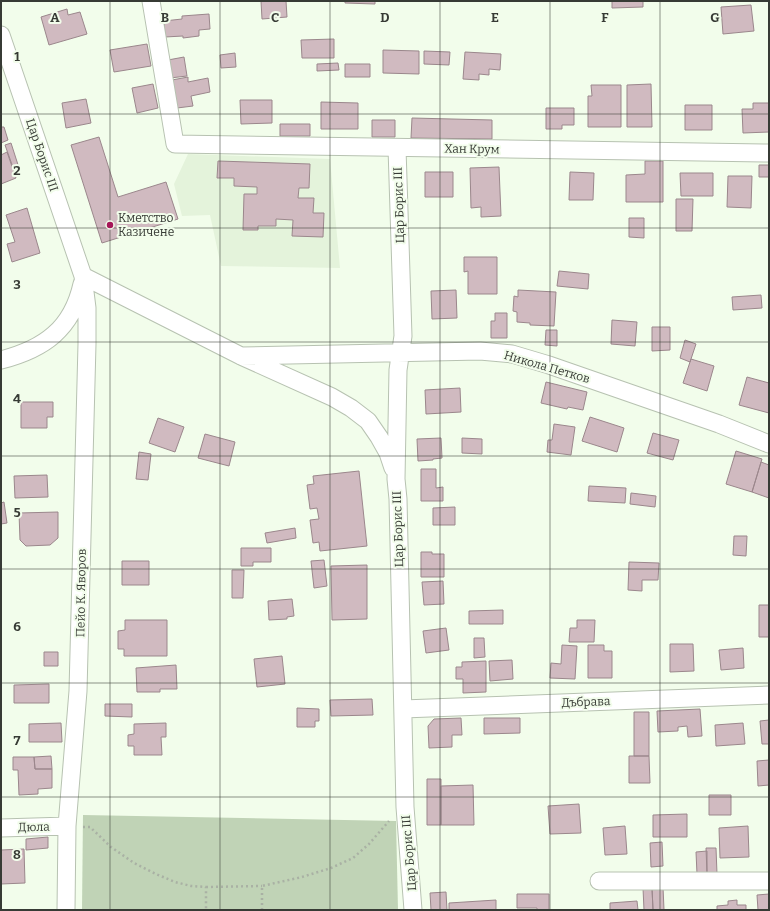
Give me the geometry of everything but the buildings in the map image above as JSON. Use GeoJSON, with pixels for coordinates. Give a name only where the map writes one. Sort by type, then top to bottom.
{"type":"FeatureCollection","features":[{"type":"Feature","properties":{"kind":"street","name":"Хан Крум"},"geometry":{"type":"LineString","coordinates":[[151,1],[175,144],[769,153]]}},
{"type":"Feature","properties":{"kind":"street","name":"Цар Борис III"},"geometry":{"type":"LineString","coordinates":[[1,35],[83,276]]}},
{"type":"Feature","properties":{"kind":"street","name":"Цар Борис III"},"geometry":{"type":"LineString","coordinates":[[397,148],[403,336],[398,370],[396,479],[398,499],[405,807],[413,910]]}},
{"type":"Feature","properties":{"kind":"street"},"geometry":{"type":"LineString","coordinates":[[1,360],[16,356],[34,348],[63,326],[72,313],[77,301],[83,276],[241,356],[332,397],[351,408],[368,421],[388,453],[396,479]]}},
{"type":"Feature","properties":{"kind":"street","name":"Пейо К. Яворов"},"geometry":{"type":"LineString","coordinates":[[66,910],[67,826],[78,691],[88,344],[87,308],[83,276]]}},
{"type":"Feature","properties":{"kind":"street","name":"Никола Петков"},"geometry":{"type":"LineString","coordinates":[[241,356],[480,351],[512,354],[614,387],[719,424],[769,444]]}},
{"type":"Feature","properties":{"kind":"street","name":"Дъбрава"},"geometry":{"type":"LineString","coordinates":[[403,709],[769,695]]}},
{"type":"Feature","properties":{"kind":"street","name":"Дюла"},"geometry":{"type":"LineString","coordinates":[[1,828],[67,826]]}},
{"type":"Feature","properties":{"kind":"street"},"geometry":{"type":"LineString","coordinates":[[600,881],[769,881]]}},
{"type":"Feature","properties":{"kind":"path"},"geometry":{"type":"LineString","coordinates":[[67,826],[90,827],[112,847],[134,863],[175,882],[191,886],[206,887],[262,886],[331,868],[353,858],[369,844],[405,807]]}},
{"type":"Feature","properties":{"kind":"path"},"geometry":{"type":"LineString","coordinates":[[262,886],[262,910]]}},
{"type":"Feature","properties":{"kind":"path"},"geometry":{"type":"LineString","coordinates":[[206,887],[206,910]]}},
{"type":"Feature","properties":{"kind":"shaded area"},"geometry":{"type":"Polygon","coordinates":[[[188,154],[330,159],[340,268],[221,266],[210,215],[182,216],[174,184],[188,154]]]}},
{"type":"Feature","properties":{"kind":"shaded area"},"geometry":{"type":"Polygon","coordinates":[[[83,815],[396,821],[398,910],[82,910],[83,815]]]}},
{"type":"Feature","properties":{"kind":"place","name":"Кметство Казичене"},"geometry":{"type":"Point","coordinates":[110,225]}}]}
